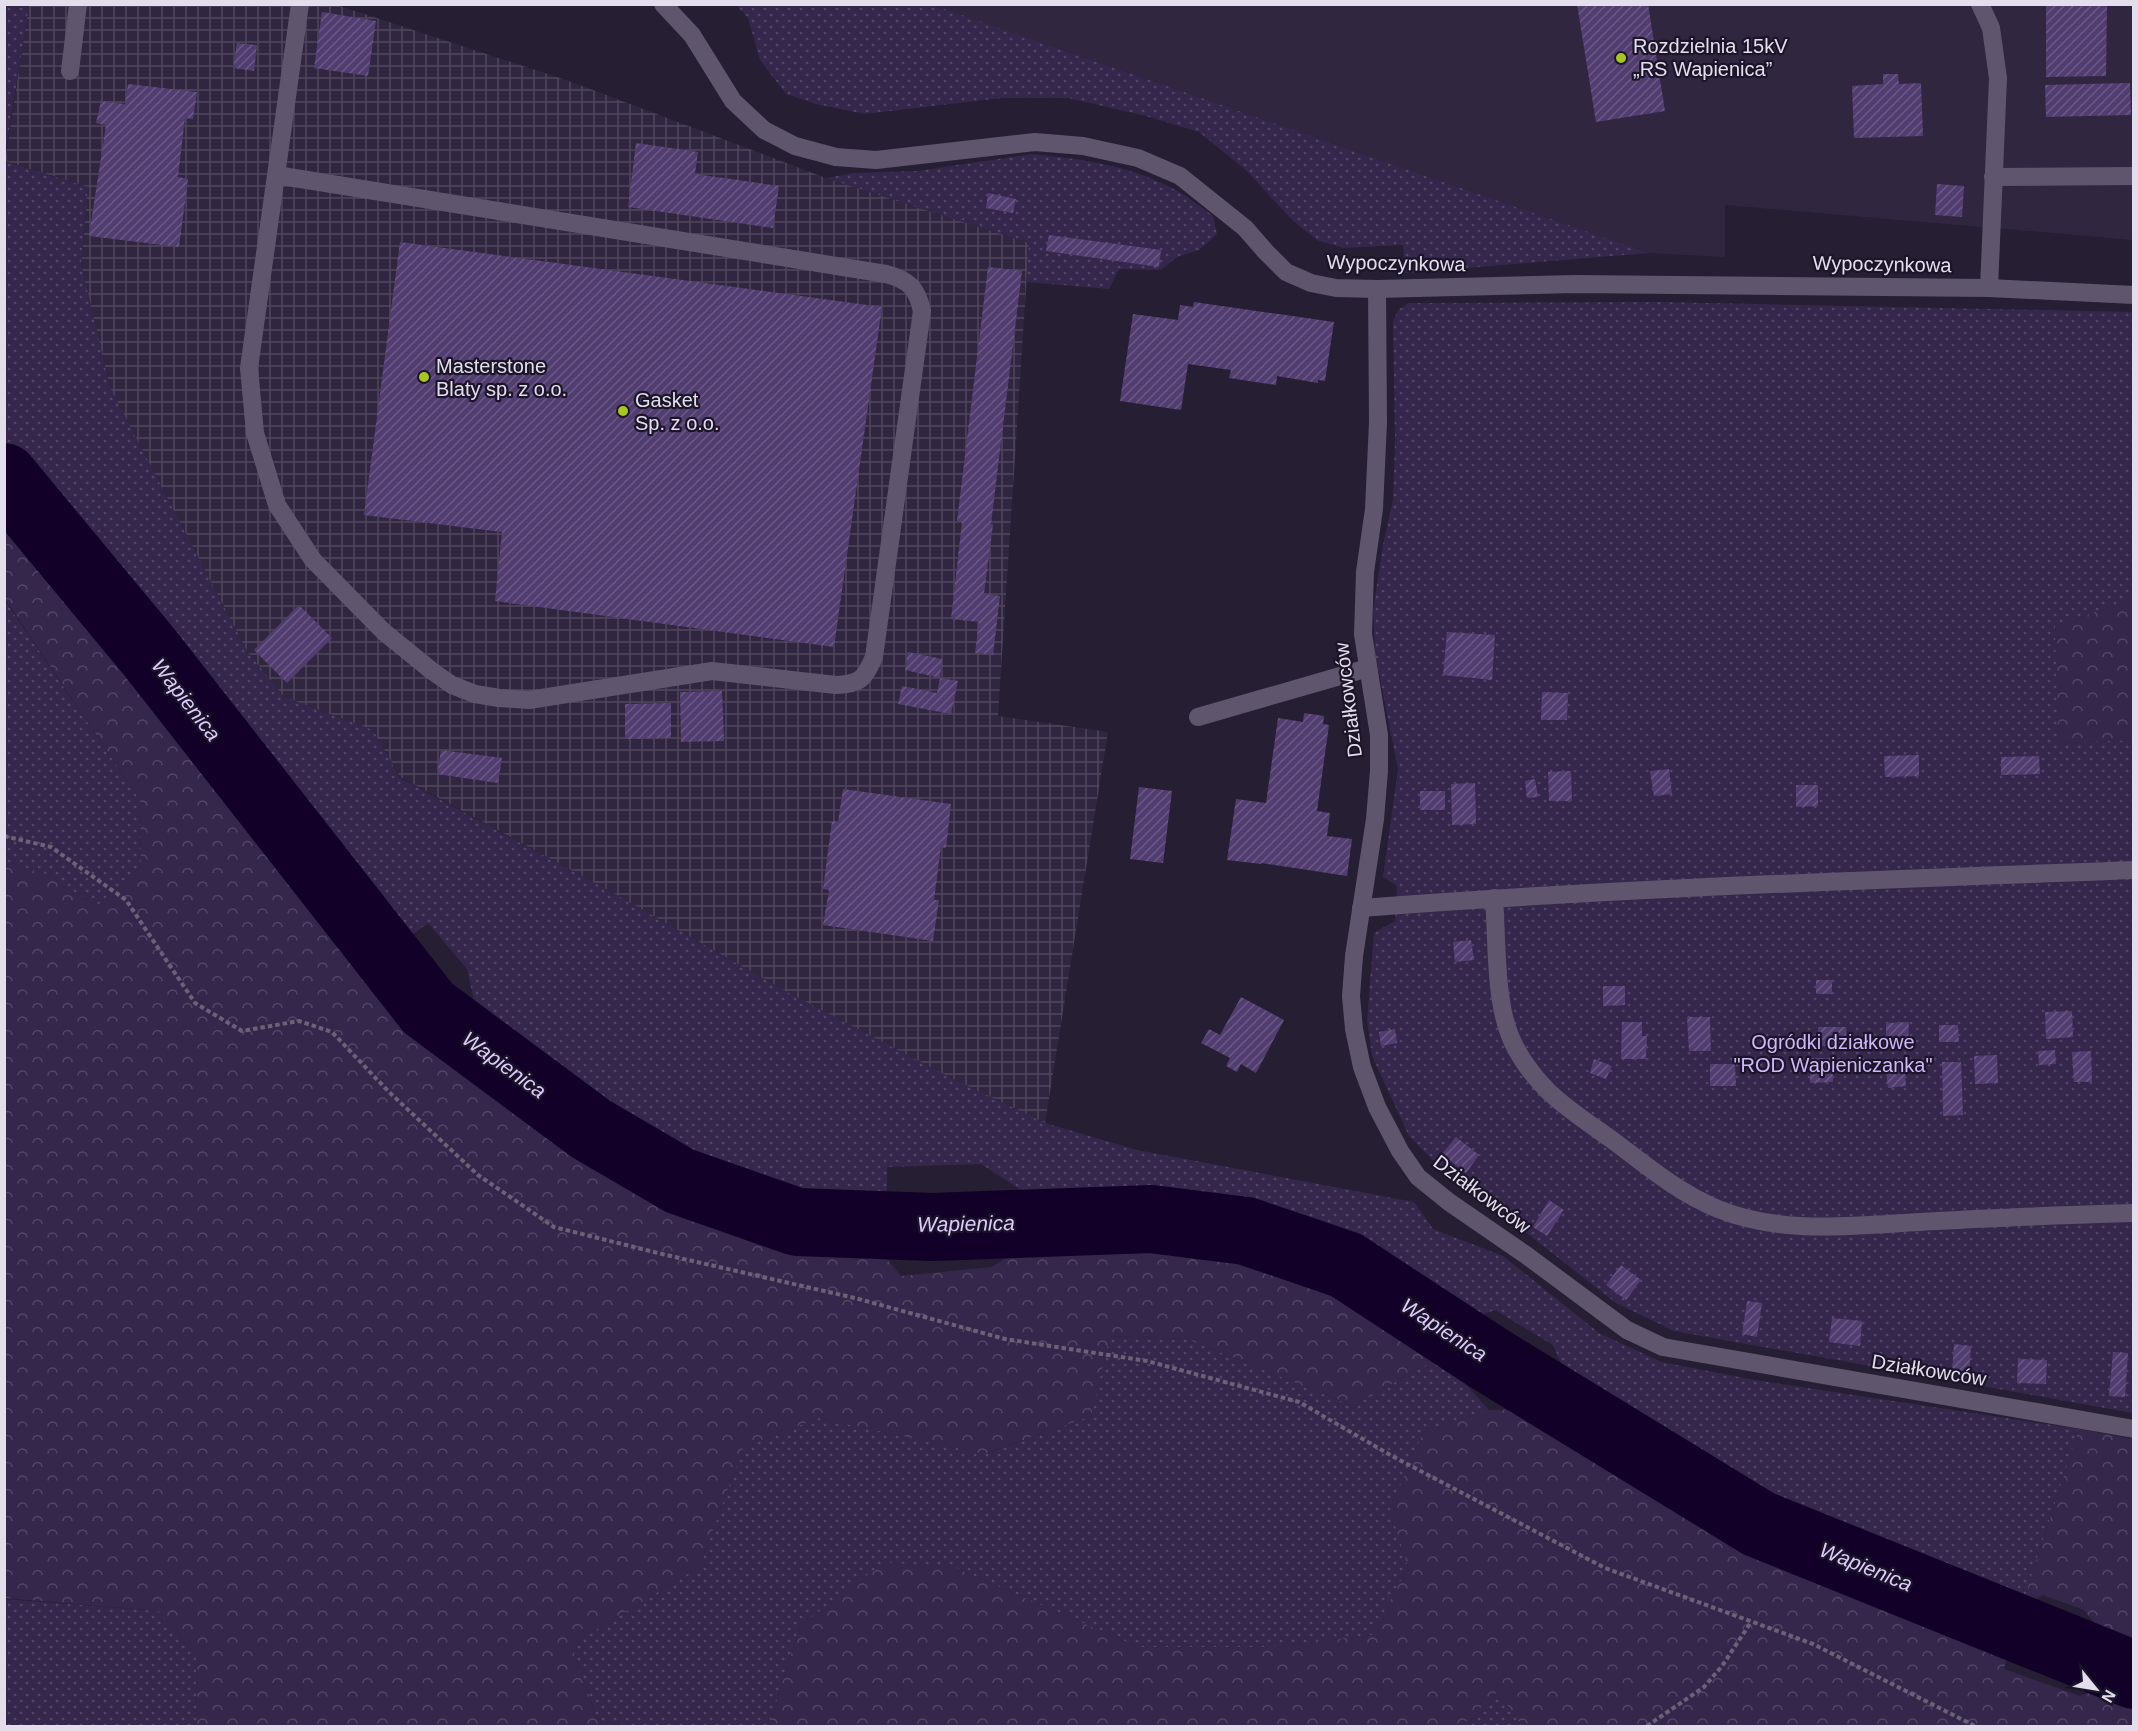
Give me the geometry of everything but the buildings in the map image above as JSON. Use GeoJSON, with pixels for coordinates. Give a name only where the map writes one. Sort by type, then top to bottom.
{"type":"FeatureCollection","features":[{"type":"Feature","properties":{"kind":"street"},"geometry":{"type":"LineString","coordinates":[[70,71],[78,4]]}},
{"type":"Feature","properties":{"kind":"street"},"geometry":{"type":"LineString","coordinates":[[276,175],[886,274],[898,277],[909,284],[919,295],[922,310],[874,657],[867,673],[854,684],[836,685],[712,671],[529,700],[475,694],[452,685],[384,632],[313,560],[277,505],[255,433],[249,368],[276,175],[300,4]]}},
{"type":"Feature","properties":{"kind":"street","name":"Wypoczynkowa"},"geometry":{"type":"LineString","coordinates":[[663,4],[692,35],[733,101],[764,130],[795,146],[836,157],[876,160],[1035,141],[1083,146],[1138,158],[1180,176],[1245,228],[1286,272],[1311,283],[1336,288],[1575,284],[1989,288],[2133,295]]}},
{"type":"Feature","properties":{"kind":"street"},"geometry":{"type":"LineString","coordinates":[[1980,4],[1991,28],[1998,78],[1989,288]]}},
{"type":"Feature","properties":{"kind":"street"},"geometry":{"type":"LineString","coordinates":[[1993,177],[2133,176]]}},
{"type":"Feature","properties":{"kind":"street","name":"Działkowców"},"geometry":{"type":"LineString","coordinates":[[1377,289],[1378,422],[1374,509],[1365,572],[1363,634],[1379,735],[1378,771],[1376,819],[1361,908],[1351,996],[1354,1029],[1362,1067],[1377,1107],[1400,1151],[1418,1177],[1449,1202],[1526,1255],[1627,1330],[1664,1347],[2133,1428]]}},
{"type":"Feature","properties":{"kind":"street"},"geometry":{"type":"LineString","coordinates":[[1198,717],[1368,668]]}},
{"type":"Feature","properties":{"kind":"street"},"geometry":{"type":"LineString","coordinates":[[1361,908],[1494,898],[2133,870]]}},
{"type":"Feature","properties":{"kind":"street"},"geometry":{"type":"LineString","coordinates":[[1494,898],[1501,1005],[1509,1034],[1524,1061],[1547,1090],[1675,1188],[1718,1209],[1786,1227],[2133,1213]]}},
{"type":"Feature","properties":{"kind":"path"},"geometry":{"type":"LineString","coordinates":[[4,836],[51,847],[126,900],[195,1003],[242,1031],[299,1021],[332,1032],[389,1092],[478,1175],[554,1227],[855,1298],[1005,1339],[1147,1361],[1299,1402],[1392,1456],[1605,1568],[1813,1644],[1975,1726]]}},
{"type":"Feature","properties":{"kind":"path"},"geometry":{"type":"LineString","coordinates":[[1647,1726],[1704,1687],[1722,1666],[1751,1622]]}},
{"type":"Feature","properties":{"kind":"shaded area"},"geometry":{"type":"Polygon","coordinates":[[[29,5],[337,5],[569,81],[826,178],[1029,243],[998,716],[1108,732],[1045,1123],[951,1078],[787,992],[606,889],[400,777],[373,730],[284,697],[247,651],[110,388],[81,264],[88,187],[5,161],[29,5]]]}},
{"type":"Feature","properties":{"kind":"shaded area"},"geometry":{"type":"Polygon","coordinates":[[[933,5],[2133,5],[2133,240],[1725,205],[1725,257],[1649,253],[933,5]]]}},
{"type":"Feature","properties":{"kind":"green space"},"geometry":{"type":"Polygon","coordinates":[[[4,5],[29,5],[5,155],[4,5]]]}},
{"type":"Feature","properties":{"kind":"green space"},"geometry":{"type":"Polygon","coordinates":[[[736,5],[933,5],[1649,253],[1405,273],[1403,245],[1343,248],[1317,240],[1292,220],[1247,171],[1199,132],[1146,116],[1068,98],[1002,98],[864,114],[816,104],[786,94],[760,60],[748,18],[736,5]]]}},
{"type":"Feature","properties":{"kind":"green space"},"geometry":{"type":"Polygon","coordinates":[[[1032,154],[1108,165],[1162,183],[1213,216],[1217,234],[1199,250],[1177,257],[1161,270],[1119,269],[1109,289],[1026,282],[1029,243],[826,178],[853,173],[917,171],[1032,154]]]}},
{"type":"Feature","properties":{"kind":"green space"},"geometry":{"type":"Polygon","coordinates":[[[4,161],[88,187],[81,264],[110,388],[247,651],[284,697],[373,730],[400,778],[606,889],[787,992],[951,1078],[1045,1123],[1137,1150],[1414,1202],[1433,1229],[1503,1256],[1599,1333],[1661,1362],[1755,1380],[2079,1429],[2021,1608],[1728,1490],[1572,1388],[1553,1345],[1495,1310],[1472,1318],[1360,1253],[1262,1216],[1024,1192],[981,1164],[887,1167],[887,1196],[798,1197],[683,1160],[526,1053],[475,1005],[467,969],[428,923],[405,940],[156,629],[5,450],[4,161]]]}},
{"type":"Feature","properties":{"kind":"green space","name":"Ogródki działkowe \"ROD Wapieniczanka\""},"geometry":{"type":"Polygon","coordinates":[[[1663,302],[2133,312],[2133,599],[2056,626],[2058,743],[2133,740],[2133,1413],[1674,1331],[1616,1303],[1432,1159],[1409,1136],[1372,1056],[1367,1020],[1374,933],[1395,921],[1397,886],[1383,877],[1398,769],[1375,653],[1373,610],[1393,500],[1395,441],[1393,322],[1398,310],[1409,303],[1663,302]]]}},
{"type":"Feature","properties":{"kind":"green space"},"geometry":{"type":"Polygon","coordinates":[[[5,528],[134,684],[391,1012],[496,1085],[572,1145],[668,1209],[795,1243],[876,1246],[901,1276],[992,1267],[1043,1234],[1219,1246],[1330,1282],[1452,1350],[1353,1406],[1187,1339],[1110,1336],[1091,1416],[984,1454],[819,1418],[743,1447],[700,1566],[571,1645],[598,1721],[631,1726],[197,1726],[196,1655],[159,1611],[5,1598],[5,861],[45,874],[97,906],[141,866],[140,800],[5,599],[5,528]]]}},
{"type":"Feature","properties":{"kind":"green space"},"geometry":{"type":"Polygon","coordinates":[[[4,599],[140,800],[141,866],[97,906],[45,874],[5,861],[4,599]]]}},
{"type":"Feature","properties":{"kind":"green space"},"geometry":{"type":"Polygon","coordinates":[[[2133,599],[2133,740],[2058,743],[2055,626],[2133,599]]]}},
{"type":"Feature","properties":{"kind":"green space"},"geometry":{"type":"Polygon","coordinates":[[[1109,1336],[1187,1339],[1353,1406],[1452,1350],[1452,1369],[1489,1410],[1423,1433],[1391,1509],[1408,1567],[1373,1635],[1271,1647],[1138,1647],[956,1568],[800,1626],[769,1726],[631,1726],[598,1721],[571,1645],[700,1566],[743,1447],[819,1418],[985,1454],[1091,1416],[1109,1336]]]}},
{"type":"Feature","properties":{"kind":"green space"},"geometry":{"type":"Polygon","coordinates":[[[1533,1409],[1754,1534],[2009,1648],[2004,1669],[2080,1696],[2109,1685],[2133,1695],[2133,1726],[1522,1726],[1498,1691],[1461,1726],[769,1726],[800,1626],[884,1562],[956,1568],[1138,1647],[1271,1647],[1372,1635],[1408,1567],[1390,1509],[1423,1433],[1489,1410],[1533,1409]]]}},
{"type":"Feature","properties":{"kind":"green space"},"geometry":{"type":"Polygon","coordinates":[[[2079,1429],[2133,1439],[2133,1664],[2126,1661],[2084,1610],[2043,1595],[2021,1608],[2079,1429]]]}},
{"type":"Feature","properties":{"kind":"green space"},"geometry":{"type":"Polygon","coordinates":[[[4,1599],[159,1611],[196,1655],[197,1726],[5,1726],[4,1599]]]}},
{"type":"Feature","properties":{"kind":"green space"},"geometry":{"type":"Polygon","coordinates":[[[1498,1690],[1522,1726],[1461,1726],[1498,1690]]]}},
{"type":"Feature","properties":{"kind":"waterway","name":"Wapienica"},"geometry":{"type":"LineString","coordinates":[[4,477],[150,653],[428,1008],[591,1129],[680,1181],[797,1222],[933,1227],[1151,1219],[1246,1231],[1346,1265],[1488,1358],[1759,1524],[2134,1675]]}},
{"type":"Feature","properties":{"kind":"place","name":"Rozdzielnia 15kV „RS Wapienica”"},"geometry":{"type":"Point","coordinates":[1621,58]}},
{"type":"Feature","properties":{"kind":"place","name":"Masterstone Blaty sp. z o.o."},"geometry":{"type":"Point","coordinates":[424,377]}},
{"type":"Feature","properties":{"kind":"place","name":"Gasket Sp. z o.o."},"geometry":{"type":"Point","coordinates":[623,411]}}]}
